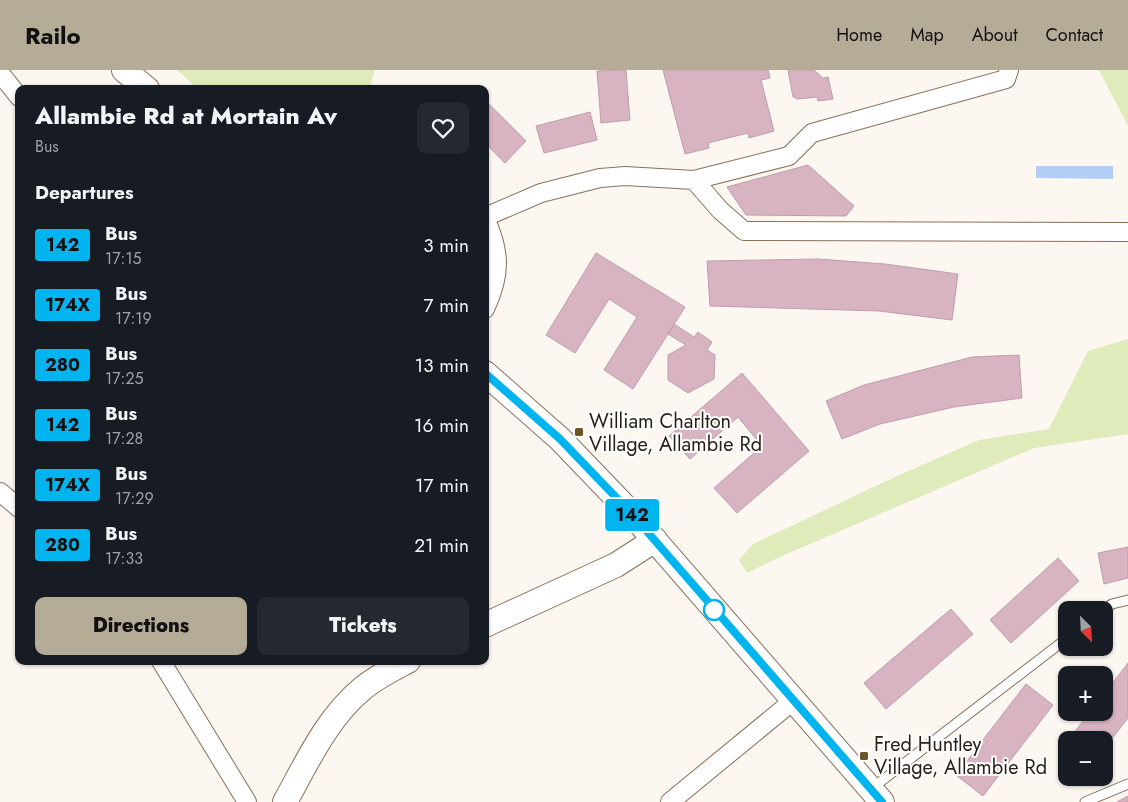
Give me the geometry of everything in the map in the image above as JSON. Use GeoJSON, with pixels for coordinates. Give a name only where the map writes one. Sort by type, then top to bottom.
{"type":"FeatureCollection","features":[{"type":"Feature","properties":{"kind":"main road"},"geometry":{"type":"LineString","coordinates":[[124,70],[142,85]]}},
{"type":"Feature","properties":{"kind":"main road"},"geometry":{"type":"LineString","coordinates":[[489,377],[560,439],[654,540],[877,796]]}},
{"type":"Feature","properties":{"kind":"main road"},"geometry":{"type":"LineString","coordinates":[[489,623],[616,565],[654,540]]}},
{"type":"Feature","properties":{"kind":"main road"},"geometry":{"type":"LineString","coordinates":[[285,802],[324,733],[342,709],[363,688],[401,665]]}},
{"type":"Feature","properties":{"kind":"street"},"geometry":{"type":"LineString","coordinates":[[489,216],[541,193],[600,178],[625,176],[694,180],[789,156],[812,133],[1006,79],[1009,70]]}},
{"type":"Feature","properties":{"kind":"street"},"geometry":{"type":"LineString","coordinates":[[0,73],[15,92]]}},
{"type":"Feature","properties":{"kind":"street"},"geometry":{"type":"LineString","coordinates":[[694,180],[720,210],[744,231],[1128,232]]}},
{"type":"Feature","properties":{"kind":"street"},"geometry":{"type":"LineString","coordinates":[[489,227],[496,242],[497,275],[489,298]]}},
{"type":"Feature","properties":{"kind":"street"},"geometry":{"type":"LineString","coordinates":[[0,492],[15,505]]}},
{"type":"Feature","properties":{"kind":"street"},"geometry":{"type":"LineString","coordinates":[[163,665],[247,802]]}},
{"type":"Feature","properties":{"kind":"street"},"geometry":{"type":"LineString","coordinates":[[670,802],[793,701]]}},
{"type":"Feature","properties":{"kind":"lane"},"geometry":{"type":"LineString","coordinates":[[1113,604],[1128,600]]}},
{"type":"Feature","properties":{"kind":"lane"},"geometry":{"type":"LineString","coordinates":[[877,796],[1058,646]]}},
{"type":"Feature","properties":{"kind":"lane"},"geometry":{"type":"LineString","coordinates":[[1085,802],[1128,784]]}},
{"type":"Feature","properties":{"kind":"green space"},"geometry":{"type":"Polygon","coordinates":[[[177,70],[375,70],[370,85],[194,85],[177,70]]]}},
{"type":"Feature","properties":{"kind":"green space"},"geometry":{"type":"Polygon","coordinates":[[[1098,70],[1128,70],[1128,126],[1100,72],[1098,70]]]}},
{"type":"Feature","properties":{"kind":"green space"},"geometry":{"type":"Polygon","coordinates":[[[1128,339],[1128,434],[1034,448],[784,555],[747,573],[739,560],[753,544],[897,476],[979,440],[1049,429],[1088,351],[1128,339]]]}},
{"type":"Feature","properties":{"kind":"water"},"geometry":{"type":"Polygon","coordinates":[[[1036,166],[1113,166],[1113,179],[1036,178],[1036,166]]]}},
{"type":"Feature","properties":{"kind":"building"},"geometry":{"type":"Polygon","coordinates":[[[626,70],[630,120],[601,123],[597,71],[626,70]]]}},
{"type":"Feature","properties":{"kind":"building"},"geometry":{"type":"Polygon","coordinates":[[[663,70],[768,70],[770,78],[761,80],[774,131],[749,138],[748,133],[708,143],[709,148],[685,154],[663,70]]]}},
{"type":"Feature","properties":{"kind":"building"},"geometry":{"type":"Polygon","coordinates":[[[788,70],[814,70],[823,78],[828,77],[833,99],[818,101],[817,97],[798,99],[793,97],[788,70]]]}},
{"type":"Feature","properties":{"kind":"building"},"geometry":{"type":"Polygon","coordinates":[[[489,104],[526,141],[505,163],[489,147],[489,104]]]}},
{"type":"Feature","properties":{"kind":"building"},"geometry":{"type":"Polygon","coordinates":[[[590,112],[597,140],[544,153],[536,126],[590,112]]]}},
{"type":"Feature","properties":{"kind":"building"},"geometry":{"type":"Polygon","coordinates":[[[808,165],[854,206],[846,216],[746,215],[727,187],[808,165]]]}},
{"type":"Feature","properties":{"kind":"building"},"geometry":{"type":"Polygon","coordinates":[[[596,253],[685,307],[633,389],[604,370],[637,317],[609,299],[575,353],[546,335],[596,253]]]}},
{"type":"Feature","properties":{"kind":"building"},"geometry":{"type":"Polygon","coordinates":[[[818,259],[885,264],[958,274],[952,320],[879,311],[710,306],[707,261],[818,259]]]}},
{"type":"Feature","properties":{"kind":"building"},"geometry":{"type":"Polygon","coordinates":[[[674,324],[694,337],[698,332],[712,342],[707,350],[715,355],[714,379],[688,393],[668,380],[668,355],[686,345],[668,334],[674,324]]]}},
{"type":"Feature","properties":{"kind":"building"},"geometry":{"type":"Polygon","coordinates":[[[1019,355],[1022,398],[954,407],[880,424],[842,439],[826,401],[864,385],[972,357],[1019,355]]]}},
{"type":"Feature","properties":{"kind":"building"},"geometry":{"type":"Polygon","coordinates":[[[742,373],[809,451],[737,513],[714,488],[762,446],[738,417],[690,459],[669,436],[742,373]]]}},
{"type":"Feature","properties":{"kind":"building"},"geometry":{"type":"Polygon","coordinates":[[[1128,547],[1128,578],[1104,584],[1098,553],[1128,547]]]}},
{"type":"Feature","properties":{"kind":"building"},"geometry":{"type":"Polygon","coordinates":[[[1058,558],[1079,581],[1011,643],[990,620],[1058,558]]]}},
{"type":"Feature","properties":{"kind":"building"},"geometry":{"type":"Polygon","coordinates":[[[951,609],[973,634],[886,709],[864,683],[951,609]]]}},
{"type":"Feature","properties":{"kind":"building"},"geometry":{"type":"Polygon","coordinates":[[[1128,663],[1128,718],[1113,737],[1113,731],[1075,731],[1083,721],[1113,721],[1113,682],[1128,663]]]}},
{"type":"Feature","properties":{"kind":"building"},"geometry":{"type":"Polygon","coordinates":[[[1026,684],[1053,705],[983,796],[956,775],[1026,684]]]}},
{"type":"Feature","properties":{"kind":"building"},"geometry":{"type":"Polygon","coordinates":[[[1128,796],[1128,802],[1117,802],[1128,796]]]}},
{"type":"Feature","properties":{"kind":"bus line","name":"142"},"geometry":{"type":"LineString","coordinates":[[489,376],[560,439],[631,513],[882,802]]}},
{"type":"Feature","properties":{"kind":"place","name":"William Charlton Village, Allambie Rd"},"geometry":{"type":"Point","coordinates":[579,432]}},
{"type":"Feature","properties":{"kind":"place","name":"Fred Huntley Village, Allambie Rd"},"geometry":{"type":"Point","coordinates":[864,756]}}]}
